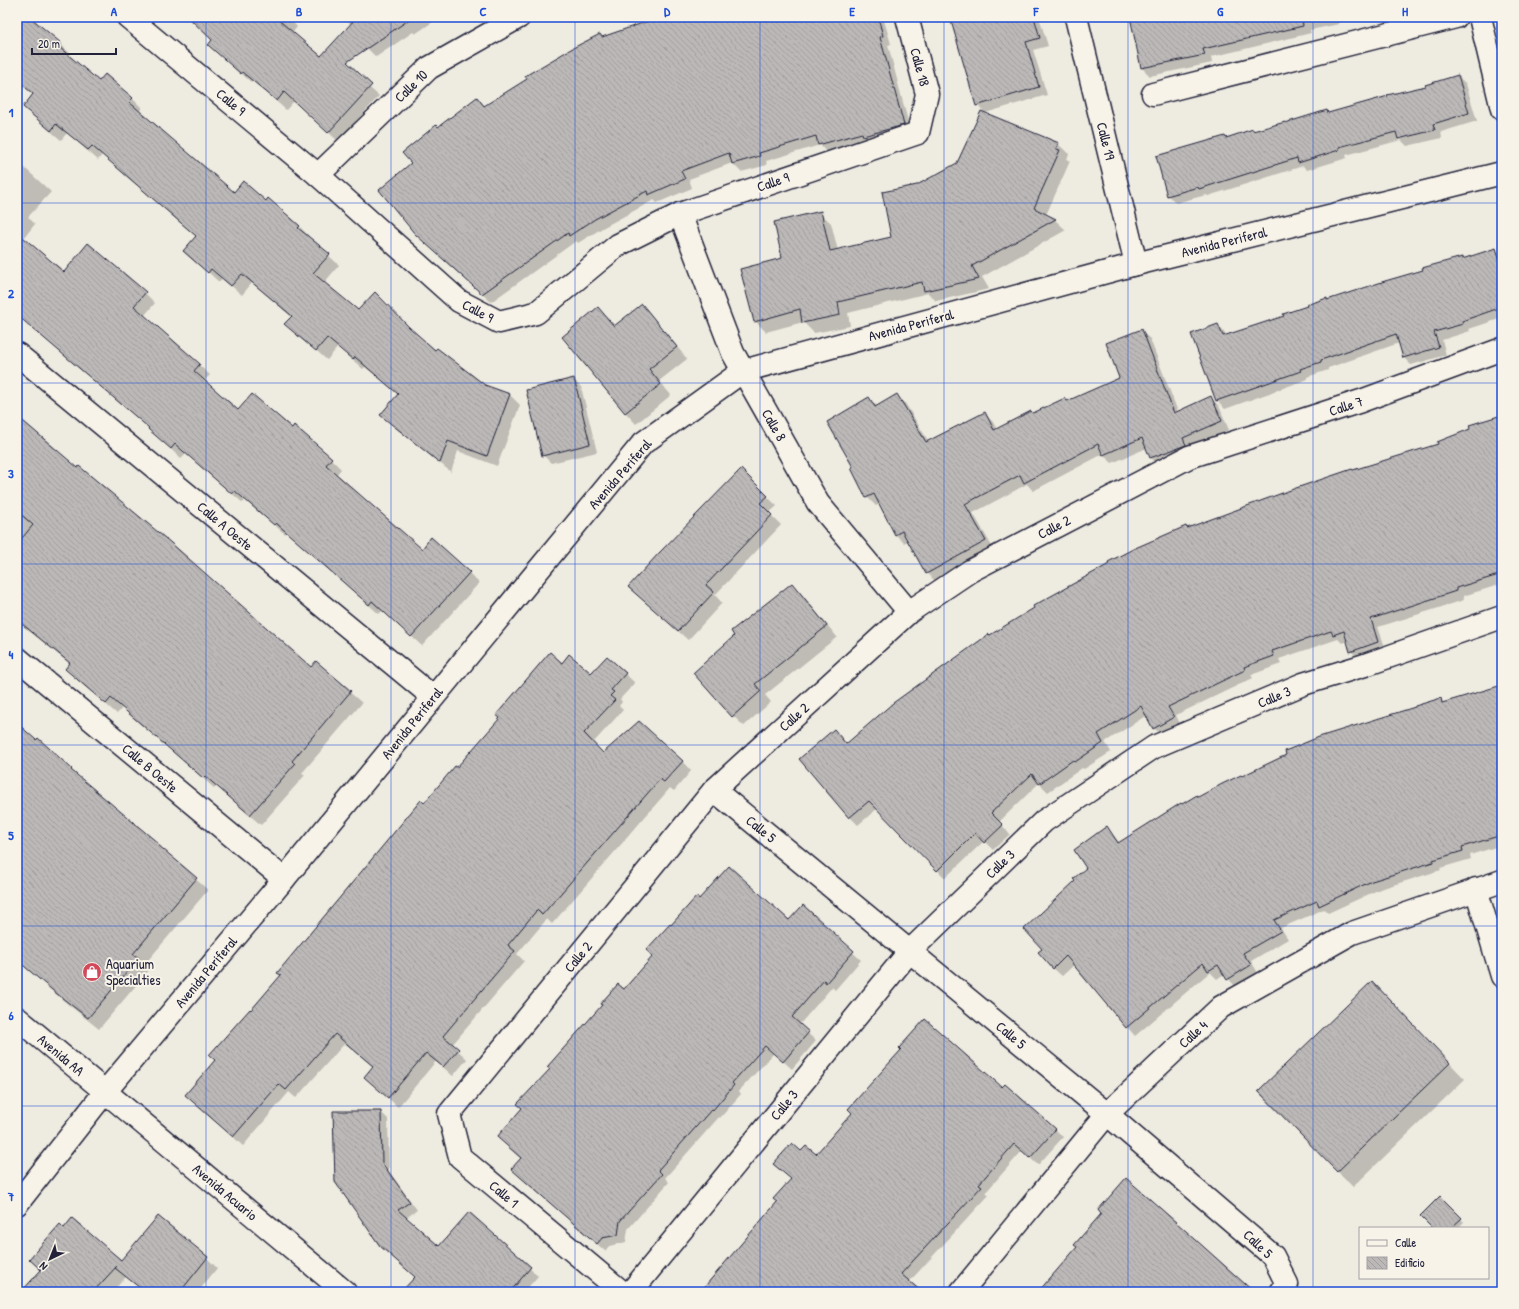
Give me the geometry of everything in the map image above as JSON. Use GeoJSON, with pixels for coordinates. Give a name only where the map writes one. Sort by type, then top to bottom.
{"type":"FeatureCollection","features":[{"type":"Feature","properties":{"kind":"street","name":"Calle 9"},"geometry":{"type":"LineString","coordinates":[[128,17],[318,175],[459,301],[499,322],[536,313],[618,245],[680,214],[918,133],[921,116]]}},
{"type":"Feature","properties":{"kind":"street","name":"Calle 10"},"geometry":{"type":"LineString","coordinates":[[318,175],[429,68],[520,17]]}},
{"type":"Feature","properties":{"kind":"street","name":"Calle 18"},"geometry":{"type":"LineString","coordinates":[[907,17],[927,94],[921,116]]}},
{"type":"Feature","properties":{"kind":"street","name":"Calle 19"},"geometry":{"type":"LineString","coordinates":[[1076,17],[1136,264]]}},
{"type":"Feature","properties":{"kind":"street"},"geometry":{"type":"LineString","coordinates":[[1153,94],[1456,17]]}},
{"type":"Feature","properties":{"kind":"street"},"geometry":{"type":"LineString","coordinates":[[1480,17],[1502,108]]}},
{"type":"Feature","properties":{"kind":"street","name":"Avenida Periferal"},"geometry":{"type":"LineString","coordinates":[[17,1204],[105,1092],[284,879],[644,443],[743,371],[1136,264],[1502,173]]}},
{"type":"Feature","properties":{"kind":"street","name":"Calle 8"},"geometry":{"type":"LineString","coordinates":[[680,214],[734,353],[818,503],[909,612]]}},
{"type":"Feature","properties":{"kind":"street","name":"Calle 7"},"geometry":{"type":"LineString","coordinates":[[1188,457],[1361,402],[1502,349]]}},
{"type":"Feature","properties":{"kind":"street","name":"Calle A Oeste"},"geometry":{"type":"LineString","coordinates":[[17,354],[433,698]]}},
{"type":"Feature","properties":{"kind":"street","name":"Calle 2"},"geometry":{"type":"LineString","coordinates":[[482,1075],[714,790],[909,612],[970,571],[1188,457]]}},
{"type":"Feature","properties":{"kind":"street","name":"Calle 3"},"geometry":{"type":"LineString","coordinates":[[630,1292],[910,951],[1044,821],[1154,747],[1303,684],[1365,665],[1502,617]]}},
{"type":"Feature","properties":{"kind":"street","name":"Calle B Oeste"},"geometry":{"type":"LineString","coordinates":[[17,658],[284,879]]}},
{"type":"Feature","properties":{"kind":"street","name":"Calle 5"},"geometry":{"type":"LineString","coordinates":[[714,790],[1108,1114],[1273,1256],[1287,1284],[1281,1292]]}},
{"type":"Feature","properties":{"kind":"street","name":"Calle 4"},"geometry":{"type":"LineString","coordinates":[[961,1292],[1108,1114],[1221,1008],[1352,933],[1502,881]]}},
{"type":"Feature","properties":{"kind":"street"},"geometry":{"type":"LineString","coordinates":[[1476,889],[1502,976]]}},
{"type":"Feature","properties":{"kind":"street","name":"Avenida AA"},"geometry":{"type":"LineString","coordinates":[[17,1018],[105,1092]]}},
{"type":"Feature","properties":{"kind":"street","name":"Calle 1"},"geometry":{"type":"LineString","coordinates":[[482,1075],[449,1114],[460,1157],[622,1292]]}},
{"type":"Feature","properties":{"kind":"street","name":"Avenida Acuario"},"geometry":{"type":"LineString","coordinates":[[105,1092],[345,1292]]}},
{"type":"Feature","properties":{"kind":"building"},"geometry":{"type":"Polygon","coordinates":[[[17,17],[30,17],[61,43],[59,47],[99,81],[105,74],[133,98],[129,102],[234,192],[243,181],[266,201],[268,198],[300,226],[298,228],[330,254],[313,273],[358,310],[375,292],[409,327],[435,350],[437,348],[485,385],[510,394],[487,456],[448,441],[440,463],[380,415],[398,394],[355,357],[353,360],[327,338],[316,351],[284,324],[292,316],[242,274],[231,286],[211,269],[208,273],[183,251],[196,236],[92,146],[88,150],[56,124],[51,131],[23,107],[33,94],[17,80],[17,17]]]}},
{"type":"Feature","properties":{"kind":"building"},"geometry":{"type":"Polygon","coordinates":[[[188,17],[275,17],[321,56],[357,17],[413,17],[347,62],[372,85],[328,133],[284,92],[277,101],[242,72],[241,74],[208,45],[212,40],[188,17]]]}},
{"type":"Feature","properties":{"kind":"building"},"geometry":{"type":"Polygon","coordinates":[[[660,17],[878,17],[883,36],[880,37],[904,125],[863,136],[862,133],[818,145],[816,136],[759,153],[760,156],[732,164],[729,153],[681,171],[685,179],[648,195],[647,191],[595,219],[569,236],[568,233],[482,294],[415,234],[379,190],[411,163],[402,153],[436,125],[438,127],[477,97],[484,106],[527,79],[525,76],[600,34],[602,37],[660,17]]]}},
{"type":"Feature","properties":{"kind":"building"},"geometry":{"type":"Polygon","coordinates":[[[965,17],[1034,17],[1040,38],[1026,42],[1039,87],[976,106],[951,21],[965,17]]]}},
{"type":"Feature","properties":{"kind":"building"},"geometry":{"type":"Polygon","coordinates":[[[1130,17],[1302,17],[1303,26],[1203,49],[1205,55],[1141,68],[1130,17]]]}},
{"type":"Feature","properties":{"kind":"building"},"geometry":{"type":"Polygon","coordinates":[[[1458,75],[1469,113],[1433,124],[1435,130],[1398,139],[1396,132],[1339,147],[1339,150],[1298,163],[1297,158],[1199,189],[1198,187],[1167,196],[1156,156],[1225,136],[1226,138],[1253,129],[1253,131],[1285,123],[1327,110],[1328,113],[1388,96],[1387,95],[1426,86],[1425,85],[1458,75]]]}},
{"type":"Feature","properties":{"kind":"building"},"geometry":{"type":"Polygon","coordinates":[[[981,111],[1059,143],[1056,149],[1060,150],[1034,208],[1056,219],[972,266],[979,279],[924,291],[922,282],[838,302],[840,315],[802,323],[800,309],[754,322],[740,269],[782,258],[774,222],[821,211],[830,251],[891,237],[882,192],[917,185],[957,163],[981,111]]]}},
{"type":"Feature","properties":{"kind":"building"},"geometry":{"type":"Polygon","coordinates":[[[17,232],[64,272],[88,243],[146,292],[134,306],[200,364],[194,371],[238,410],[252,394],[292,428],[294,425],[332,458],[326,465],[422,549],[431,537],[470,572],[411,637],[372,601],[369,605],[276,523],[274,525],[235,491],[232,494],[175,444],[171,449],[148,429],[149,428],[17,315],[17,232]]]}},
{"type":"Feature","properties":{"kind":"building"},"geometry":{"type":"Polygon","coordinates":[[[1496,248],[1502,267],[1502,307],[1462,321],[1463,324],[1434,332],[1439,347],[1403,358],[1396,334],[1321,360],[1321,362],[1300,369],[1301,371],[1216,401],[1191,334],[1218,324],[1223,336],[1284,316],[1283,314],[1327,298],[1327,300],[1423,270],[1422,268],[1462,257],[1462,259],[1496,248]]]}},
{"type":"Feature","properties":{"kind":"building"},"geometry":{"type":"Polygon","coordinates":[[[642,304],[677,347],[649,369],[661,384],[625,413],[562,337],[598,307],[614,326],[642,304]]]}},
{"type":"Feature","properties":{"kind":"building"},"geometry":{"type":"Polygon","coordinates":[[[1142,329],[1174,413],[1211,396],[1222,421],[1183,438],[1186,445],[1150,458],[1142,438],[1103,455],[1098,444],[1024,483],[1020,475],[965,504],[986,541],[926,574],[902,531],[895,535],[874,494],[866,498],[851,468],[853,467],[827,422],[869,397],[875,407],[897,394],[926,442],[985,412],[994,430],[1031,411],[1033,413],[1065,398],[1067,401],[1119,378],[1106,343],[1142,329]]]}},
{"type":"Feature","properties":{"kind":"building"},"geometry":{"type":"Polygon","coordinates":[[[574,378],[590,444],[542,456],[526,390],[574,378]]]}},
{"type":"Feature","properties":{"kind":"building"},"geometry":{"type":"Polygon","coordinates":[[[1502,415],[1502,574],[1456,588],[1456,591],[1371,619],[1378,642],[1350,652],[1344,631],[1333,635],[1331,631],[1272,651],[1274,656],[1244,667],[1245,670],[1168,707],[1174,717],[1153,729],[1141,706],[1098,734],[1103,743],[1075,762],[1073,760],[1039,784],[1032,774],[991,813],[1003,825],[984,843],[975,833],[937,871],[869,801],[849,818],[799,759],[834,729],[846,744],[893,703],[989,634],[990,635],[1034,608],[1033,606],[1133,549],[1186,526],[1187,528],[1296,488],[1352,469],[1353,470],[1438,444],[1437,442],[1470,429],[1469,425],[1502,415]]]}},
{"type":"Feature","properties":{"kind":"building"},"geometry":{"type":"Polygon","coordinates":[[[17,416],[78,468],[79,466],[171,543],[311,667],[316,661],[351,691],[292,761],[295,764],[250,815],[205,776],[203,778],[111,698],[106,704],[65,669],[70,663],[17,620],[17,544],[33,525],[17,511],[17,416]]]}},
{"type":"Feature","properties":{"kind":"building"},"geometry":{"type":"Polygon","coordinates":[[[741,469],[768,496],[760,503],[772,515],[706,585],[714,592],[678,631],[628,587],[741,469]]]}},
{"type":"Feature","properties":{"kind":"building"},"geometry":{"type":"Polygon","coordinates":[[[792,583],[827,626],[755,684],[761,691],[732,717],[693,673],[734,636],[731,631],[792,583]]]}},
{"type":"Feature","properties":{"kind":"building"},"geometry":{"type":"Polygon","coordinates":[[[550,652],[562,663],[569,654],[591,673],[607,656],[626,673],[611,690],[614,692],[610,696],[615,700],[584,733],[603,753],[639,721],[683,761],[664,782],[660,779],[542,915],[537,910],[508,945],[515,951],[443,1036],[459,1049],[443,1067],[426,1053],[388,1098],[364,1077],[373,1066],[335,1034],[286,1090],[279,1084],[233,1137],[185,1095],[215,1060],[209,1055],[281,975],[277,973],[421,800],[424,803],[455,766],[457,767],[500,718],[496,715],[550,652]]]}},
{"type":"Feature","properties":{"kind":"building"},"geometry":{"type":"Polygon","coordinates":[[[1502,685],[1502,835],[1462,847],[1463,851],[1433,860],[1433,862],[1372,881],[1319,906],[1317,901],[1274,920],[1281,931],[1243,953],[1251,965],[1227,980],[1218,965],[1208,971],[1203,963],[1126,1028],[1066,956],[1053,969],[1038,952],[1042,949],[1024,929],[1075,881],[1073,879],[1086,868],[1074,850],[1107,826],[1118,843],[1181,803],[1182,804],[1197,795],[1198,797],[1222,784],[1286,755],[1285,751],[1319,737],[1441,698],[1442,703],[1502,685]]]}},
{"type":"Feature","properties":{"kind":"building"},"geometry":{"type":"Polygon","coordinates":[[[17,723],[36,740],[38,738],[72,769],[71,770],[197,878],[133,954],[139,958],[88,1018],[17,960],[17,723]]]}},
{"type":"Feature","properties":{"kind":"building"},"geometry":{"type":"Polygon","coordinates":[[[729,866],[789,920],[803,905],[854,951],[826,983],[824,980],[792,1017],[809,1032],[783,1062],[765,1046],[732,1083],[734,1085],[712,1111],[711,1110],[658,1170],[662,1174],[620,1221],[618,1235],[602,1238],[597,1244],[511,1169],[521,1158],[497,1137],[522,1108],[517,1104],[550,1069],[547,1067],[602,1005],[600,1004],[618,984],[624,989],[653,956],[646,950],[697,896],[699,899],[729,866]]]}},
{"type":"Feature","properties":{"kind":"building"},"geometry":{"type":"Polygon","coordinates":[[[1372,981],[1450,1063],[1337,1172],[1258,1091],[1372,981]]]}},
{"type":"Feature","properties":{"kind":"building"},"geometry":{"type":"Polygon","coordinates":[[[925,1019],[1002,1087],[1005,1084],[1056,1129],[1030,1158],[1014,1144],[979,1184],[982,1186],[901,1274],[922,1292],[700,1292],[777,1202],[773,1199],[791,1179],[773,1164],[792,1143],[801,1151],[806,1146],[816,1154],[852,1113],[848,1109],[901,1050],[899,1048],[925,1019]]]}},
{"type":"Feature","properties":{"kind":"building"},"geometry":{"type":"Polygon","coordinates":[[[333,1111],[381,1111],[382,1163],[410,1202],[398,1210],[439,1246],[469,1212],[531,1267],[510,1292],[401,1292],[415,1277],[380,1246],[335,1182],[333,1111]]]}},
{"type":"Feature","properties":{"kind":"building"},"geometry":{"type":"Polygon","coordinates":[[[1126,1178],[1254,1292],[1038,1292],[1077,1247],[1074,1245],[1101,1214],[1098,1210],[1126,1178]]]}},
{"type":"Feature","properties":{"kind":"building"},"geometry":{"type":"Polygon","coordinates":[[[1440,1196],[1462,1218],[1452,1227],[1431,1227],[1420,1216],[1440,1196]]]}},
{"type":"Feature","properties":{"kind":"building"},"geometry":{"type":"Polygon","coordinates":[[[158,1216],[208,1257],[180,1292],[145,1292],[115,1268],[93,1292],[21,1292],[41,1270],[29,1259],[60,1224],[64,1228],[72,1218],[121,1260],[158,1216]]]}},
{"type":"Feature","properties":{"kind":"place","name":"Aquarium Specialties"},"geometry":{"type":"Point","coordinates":[92,972]}}]}
